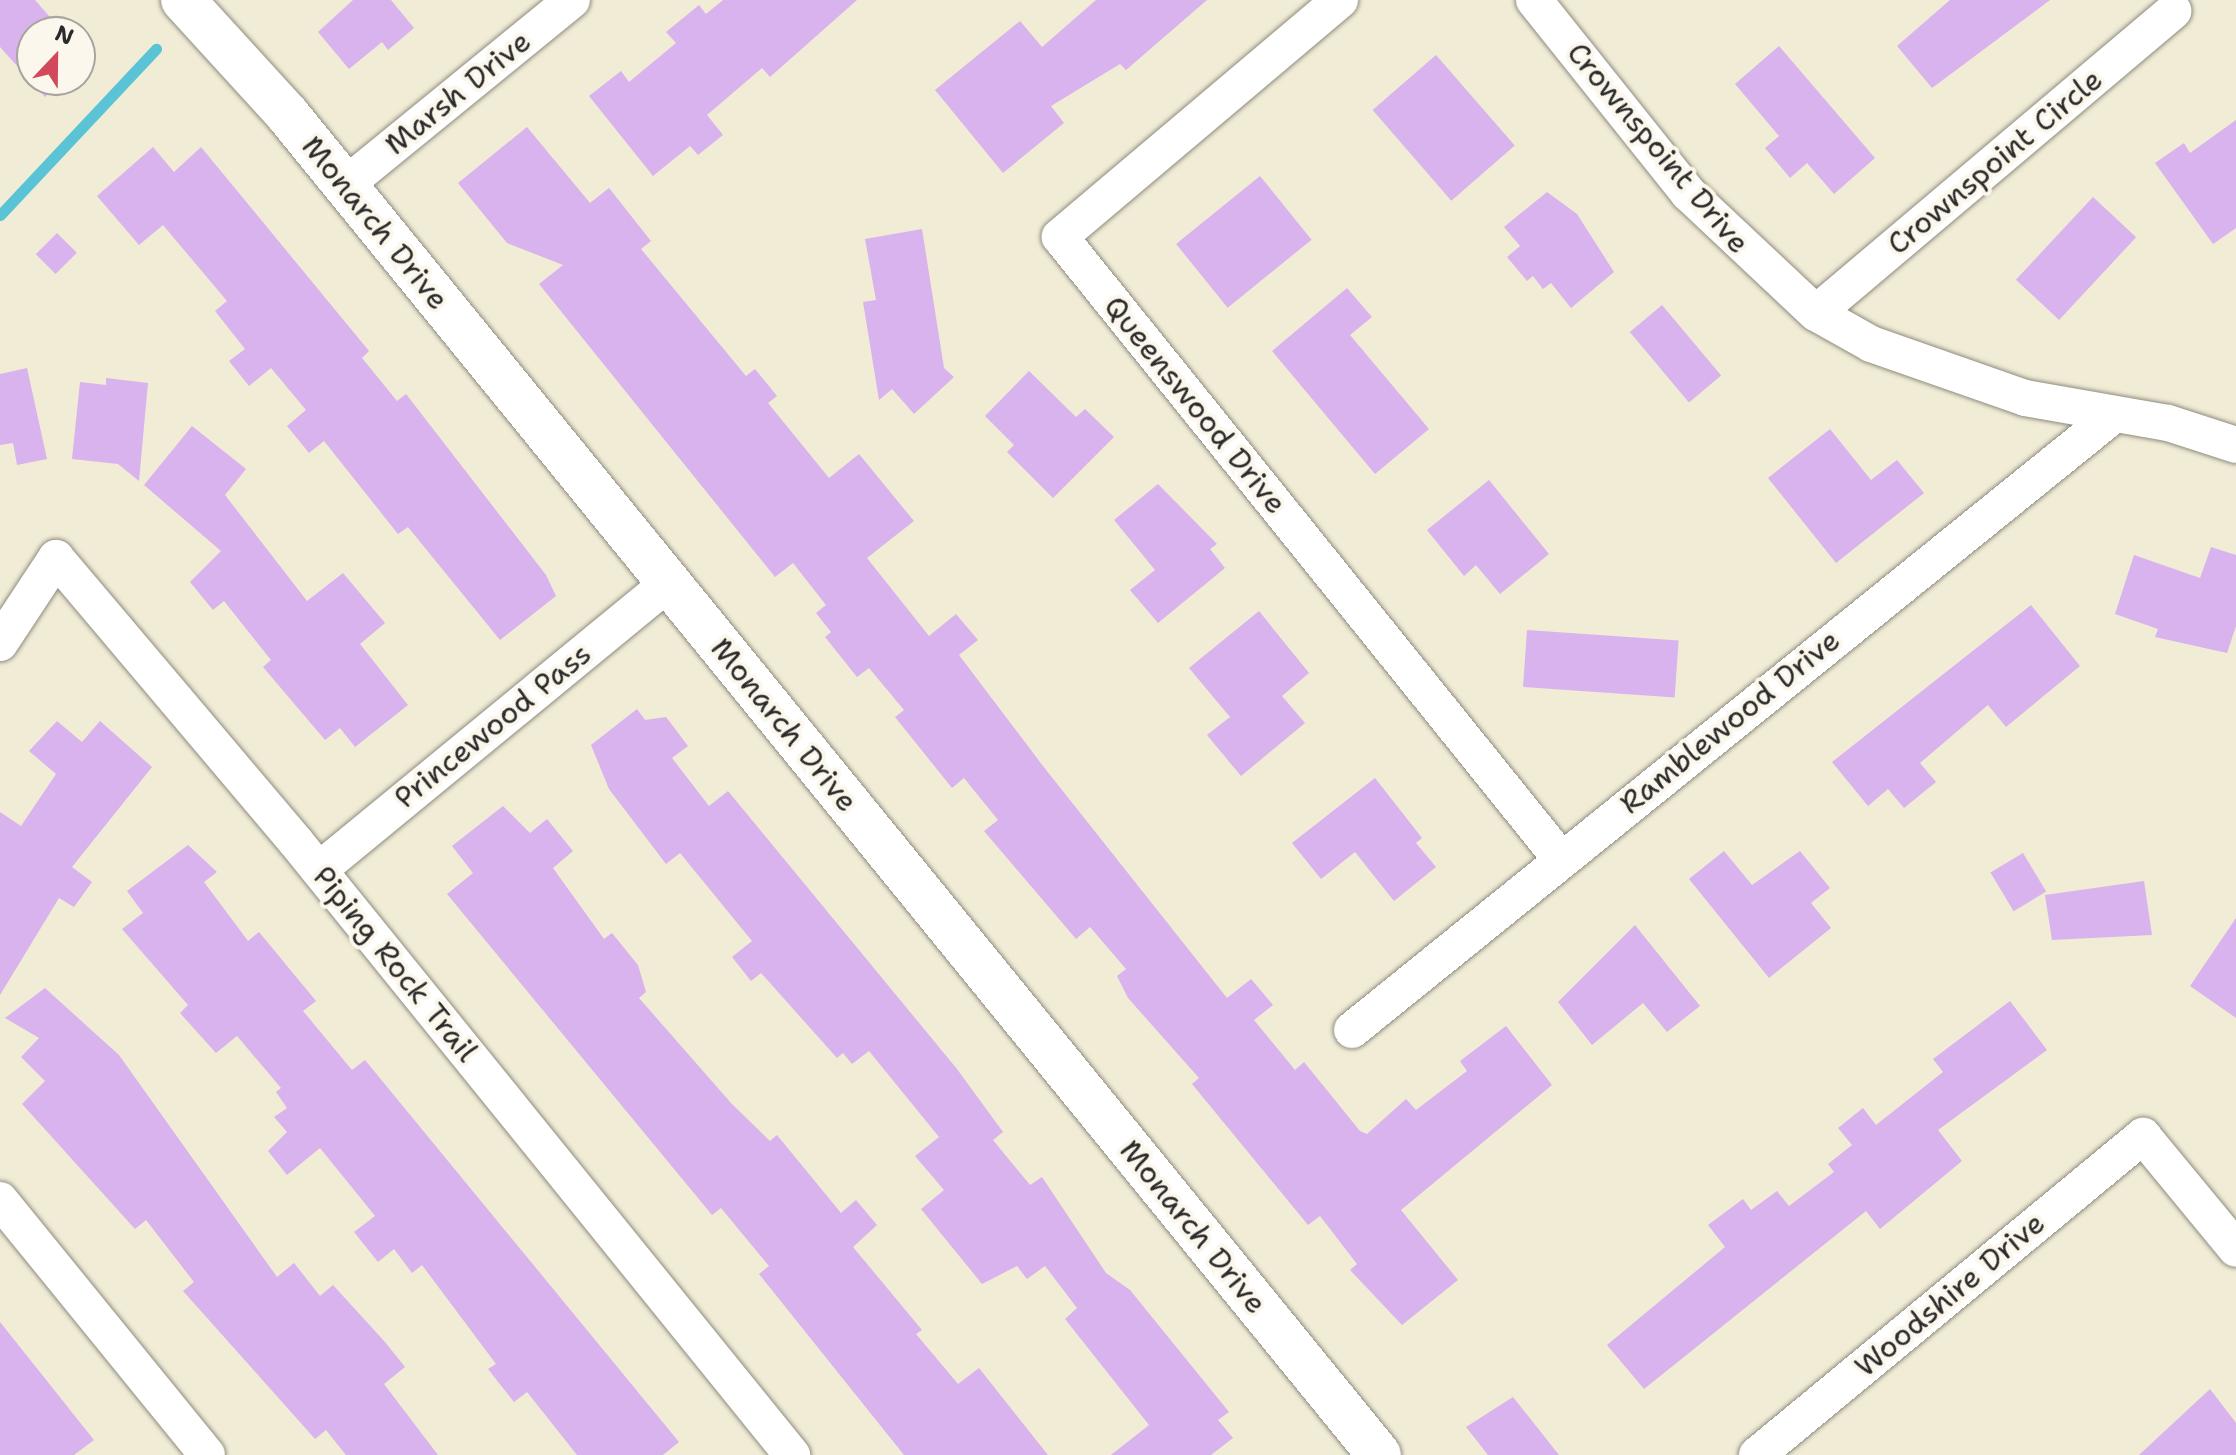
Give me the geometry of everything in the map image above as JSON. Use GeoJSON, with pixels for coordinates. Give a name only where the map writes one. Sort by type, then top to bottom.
{"type":"FeatureCollection","features":[{"type":"Feature","properties":{"kind":"street","name":"Monarch Drive"},"geometry":{"type":"LineString","coordinates":[[183,0],[344,186],[1379,1455]]}},
{"type":"Feature","properties":{"kind":"street","name":"Marsh Drive"},"geometry":{"type":"LineString","coordinates":[[344,186],[572,0]]}},
{"type":"Feature","properties":{"kind":"street","name":"Queenswood Drive"},"geometry":{"type":"LineString","coordinates":[[1340,0],[1060,237],[1560,858]]}},
{"type":"Feature","properties":{"kind":"street","name":"Crownspoint Drive"},"geometry":{"type":"LineString","coordinates":[[1534,0],[1688,193],[1816,313],[1928,366],[2110,418],[2168,423],[2236,445]]}},
{"type":"Feature","properties":{"kind":"street","name":"Crownspoint Circle"},"geometry":{"type":"LineString","coordinates":[[1816,313],[2174,11]]}},
{"type":"Feature","properties":{"kind":"street","name":"Ramblewood Drive"},"geometry":{"type":"LineString","coordinates":[[1352,1030],[1560,858],[2110,418]]}},
{"type":"Feature","properties":{"kind":"street","name":"Piping Rock Trail"},"geometry":{"type":"LineString","coordinates":[[0,643],[56,558],[319,870],[792,1455]]}},
{"type":"Feature","properties":{"kind":"street","name":"Princewood Pass"},"geometry":{"type":"LineString","coordinates":[[319,870],[668,583]]}},
{"type":"Feature","properties":{"kind":"street","name":"Woodshire Drive"},"geometry":{"type":"LineString","coordinates":[[1757,1455],[2143,1136],[2236,1249]]}},
{"type":"Feature","properties":{"kind":"street"},"geometry":{"type":"LineString","coordinates":[[0,1200],[207,1455]]}},
{"type":"Feature","properties":{"kind":"building"},"geometry":{"type":"Polygon","coordinates":[[[0,0],[35,0],[49,16],[16,16],[16,65],[0,47],[0,0]]]}},
{"type":"Feature","properties":{"kind":"building"},"geometry":{"type":"Polygon","coordinates":[[[353,0],[391,0],[414,28],[388,50],[382,42],[349,69],[318,32],[353,0]]]}},
{"type":"Feature","properties":{"kind":"building"},"geometry":{"type":"Polygon","coordinates":[[[723,0],[857,0],[770,77],[762,68],[707,115],[723,135],[698,155],[690,146],[653,176],[589,96],[621,71],[629,82],[676,43],[666,32],[699,5],[706,14],[723,0]]]}},
{"type":"Feature","properties":{"kind":"building"},"geometry":{"type":"Polygon","coordinates":[[[1096,0],[1207,0],[1126,70],[1120,64],[1051,106],[1064,123],[1003,173],[935,90],[1020,21],[1042,47],[1096,0]]]}},
{"type":"Feature","properties":{"kind":"building"},"geometry":{"type":"Polygon","coordinates":[[[1950,0],[2050,0],[1932,88],[1897,46],[1950,0]]]}},
{"type":"Feature","properties":{"kind":"building"},"geometry":{"type":"Polygon","coordinates":[[[1779,46],[1875,158],[1834,194],[1807,163],[1790,178],[1765,148],[1779,136],[1735,84],[1779,46]]]}},
{"type":"Feature","properties":{"kind":"building"},"geometry":{"type":"Polygon","coordinates":[[[1436,55],[1515,146],[1451,201],[1373,110],[1436,55]]]}},
{"type":"Feature","properties":{"kind":"building"},"geometry":{"type":"Polygon","coordinates":[[[2236,120],[2236,228],[2213,244],[2155,163],[2184,143],[2190,153],[2236,120]]]}},
{"type":"Feature","properties":{"kind":"building"},"geometry":{"type":"Polygon","coordinates":[[[527,127],[590,203],[609,188],[651,241],[641,249],[746,376],[755,369],[777,396],[768,403],[829,478],[859,454],[914,521],[867,558],[929,636],[956,614],[978,640],[959,655],[1043,766],[1227,998],[1251,979],[1273,1005],[1254,1020],[1295,1070],[1304,1062],[1360,1131],[1367,1134],[1406,1099],[1416,1110],[1467,1071],[1460,1061],[1506,1026],[1552,1085],[1401,1210],[1458,1280],[1402,1325],[1350,1270],[1357,1264],[1320,1216],[1308,1225],[1192,1084],[1199,1078],[1128,998],[1117,976],[1126,969],[1090,927],[1076,939],[984,831],[998,820],[964,778],[952,788],[895,717],[904,710],[869,668],[857,677],[825,637],[831,632],[816,613],[826,605],[793,563],[775,577],[539,284],[563,265],[507,243],[458,183],[527,127]]]}},
{"type":"Feature","properties":{"kind":"building"},"geometry":{"type":"Polygon","coordinates":[[[153,147],[174,172],[201,147],[369,351],[362,358],[397,401],[406,394],[546,575],[556,596],[500,640],[408,527],[398,534],[324,441],[309,453],[287,426],[306,410],[271,368],[249,386],[229,361],[245,349],[215,311],[227,301],[163,225],[139,245],[97,196],[153,147]]]}},
{"type":"Feature","properties":{"kind":"building"},"geometry":{"type":"Polygon","coordinates":[[[1260,176],[1312,240],[1228,308],[1176,244],[1260,176]]]}},
{"type":"Feature","properties":{"kind":"building"},"geometry":{"type":"Polygon","coordinates":[[[1547,192],[1577,214],[1614,272],[1571,308],[1551,283],[1543,289],[1533,276],[1527,281],[1507,257],[1520,246],[1504,227],[1547,192]]]}},
{"type":"Feature","properties":{"kind":"building"},"geometry":{"type":"Polygon","coordinates":[[[2093,197],[2136,237],[2059,320],[2016,280],[2093,197]]]}},
{"type":"Feature","properties":{"kind":"building"},"geometry":{"type":"Polygon","coordinates":[[[922,229],[944,368],[954,377],[914,414],[892,389],[879,400],[863,302],[876,300],[865,239],[922,229]]]}},
{"type":"Feature","properties":{"kind":"building"},"geometry":{"type":"Polygon","coordinates":[[[57,233],[77,253],[56,274],[36,254],[57,233]]]}},
{"type":"Feature","properties":{"kind":"building"},"geometry":{"type":"Polygon","coordinates":[[[1347,288],[1372,317],[1350,335],[1429,429],[1375,474],[1272,351],[1347,288]]]}},
{"type":"Feature","properties":{"kind":"building"},"geometry":{"type":"Polygon","coordinates":[[[1662,305],[1721,375],[1689,402],[1630,332],[1662,305]]]}},
{"type":"Feature","properties":{"kind":"building"},"geometry":{"type":"Polygon","coordinates":[[[27,368],[47,459],[17,465],[13,443],[0,445],[0,374],[27,368]]]}},
{"type":"Feature","properties":{"kind":"building"},"geometry":{"type":"Polygon","coordinates":[[[1029,371],[1076,417],[1085,409],[1114,437],[1053,498],[1007,452],[1014,445],[985,416],[1029,371]]]}},
{"type":"Feature","properties":{"kind":"building"},"geometry":{"type":"Polygon","coordinates":[[[106,378],[148,383],[139,481],[118,464],[72,459],[80,382],[106,385],[106,378]]]}},
{"type":"Feature","properties":{"kind":"building"},"geometry":{"type":"Polygon","coordinates":[[[192,426],[246,469],[225,495],[307,601],[343,573],[385,623],[360,644],[408,705],[355,747],[340,728],[325,740],[263,667],[271,660],[224,601],[213,610],[190,582],[221,551],[144,485],[192,426]]]}},
{"type":"Feature","properties":{"kind":"building"},"geometry":{"type":"Polygon","coordinates":[[[1830,429],[1871,480],[1897,460],[1924,493],[1836,563],[1768,478],[1830,429]]]}},
{"type":"Feature","properties":{"kind":"building"},"geometry":{"type":"Polygon","coordinates":[[[1489,480],[1549,554],[1500,594],[1476,565],[1464,576],[1427,530],[1489,480]]]}},
{"type":"Feature","properties":{"kind":"building"},"geometry":{"type":"Polygon","coordinates":[[[1158,484],[1217,544],[1210,549],[1225,568],[1158,623],[1130,590],[1155,570],[1114,520],[1158,484]]]}},
{"type":"Feature","properties":{"kind":"building"},"geometry":{"type":"Polygon","coordinates":[[[2211,547],[2236,555],[2236,626],[2227,653],[2155,637],[2158,629],[2115,614],[2134,555],[2200,578],[2211,547]]]}},
{"type":"Feature","properties":{"kind":"building"},"geometry":{"type":"Polygon","coordinates":[[[2031,605],[2080,666],[2006,727],[1988,705],[1920,763],[1936,782],[1904,808],[1888,789],[1868,806],[1832,762],[2031,605]]]}},
{"type":"Feature","properties":{"kind":"building"},"geometry":{"type":"Polygon","coordinates":[[[1259,611],[1309,673],[1282,696],[1305,723],[1241,776],[1207,735],[1230,717],[1189,668],[1259,611]]]}},
{"type":"Feature","properties":{"kind":"building"},"geometry":{"type":"Polygon","coordinates":[[[1527,630],[1679,641],[1675,697],[1523,687],[1527,630]]]}},
{"type":"Feature","properties":{"kind":"building"},"geometry":{"type":"Polygon","coordinates":[[[637,709],[645,720],[666,717],[688,746],[672,758],[709,806],[728,791],[957,1069],[1003,1132],[993,1140],[1030,1185],[1042,1177],[1106,1273],[1130,1290],[1229,1412],[1218,1420],[1233,1438],[1211,1455],[1111,1455],[1149,1425],[1065,1319],[1077,1308],[1045,1266],[1027,1279],[1017,1266],[982,1284],[921,1209],[944,1190],[915,1156],[939,1137],[869,1051],[852,1064],[843,1053],[837,1058],[761,973],[751,981],[732,957],[752,941],[680,853],[666,864],[609,789],[591,745],[637,709]]]}},
{"type":"Feature","properties":{"kind":"building"},"geometry":{"type":"Polygon","coordinates":[[[57,721],[82,742],[100,721],[152,767],[72,867],[92,882],[74,907],[59,898],[0,995],[0,812],[21,826],[56,774],[29,751],[57,721]]]}},
{"type":"Feature","properties":{"kind":"building"},"geometry":{"type":"Polygon","coordinates":[[[1375,778],[1422,838],[1416,843],[1436,867],[1394,901],[1355,852],[1321,879],[1292,843],[1375,778]]]}},
{"type":"Feature","properties":{"kind":"building"},"geometry":{"type":"Polygon","coordinates":[[[503,806],[530,833],[547,819],[573,851],[553,868],[604,939],[612,933],[638,965],[646,992],[639,998],[731,1103],[770,1141],[777,1135],[841,1213],[856,1200],[877,1225],[853,1247],[922,1330],[916,1334],[958,1384],[979,1368],[1048,1455],[904,1455],[759,1274],[769,1266],[721,1208],[712,1215],[447,894],[473,873],[452,846],[503,806]]]}},
{"type":"Feature","properties":{"kind":"building"},"geometry":{"type":"Polygon","coordinates":[[[188,845],[217,872],[204,882],[248,941],[259,932],[316,1001],[303,1011],[352,1070],[365,1060],[679,1442],[663,1455],[577,1455],[527,1392],[514,1402],[488,1369],[496,1364],[422,1265],[412,1273],[394,1249],[378,1262],[354,1232],[375,1216],[320,1148],[287,1175],[268,1151],[287,1132],[274,1117],[287,1108],[276,1092],[281,1088],[237,1036],[216,1053],[180,1013],[188,1005],[122,929],[143,913],[127,891],[188,845]]]}},
{"type":"Feature","properties":{"kind":"building"},"geometry":{"type":"Polygon","coordinates":[[[1724,851],[1752,885],[1800,851],[1830,888],[1811,903],[1831,928],[1769,978],[1689,879],[1724,851]]]}},
{"type":"Feature","properties":{"kind":"building"},"geometry":{"type":"Polygon","coordinates":[[[2023,853],[2046,892],[2014,911],[1990,873],[2023,853]]]}},
{"type":"Feature","properties":{"kind":"building"},"geometry":{"type":"Polygon","coordinates":[[[2144,881],[2152,935],[2052,940],[2045,895],[2144,881]]]}},
{"type":"Feature","properties":{"kind":"building"},"geometry":{"type":"Polygon","coordinates":[[[2236,918],[2236,1018],[2190,986],[2236,918]]]}},
{"type":"Feature","properties":{"kind":"building"},"geometry":{"type":"Polygon","coordinates":[[[1635,925],[1700,1006],[1667,1032],[1643,1003],[1592,1045],[1558,1002],[1635,925]]]}},
{"type":"Feature","properties":{"kind":"building"},"geometry":{"type":"Polygon","coordinates":[[[45,988],[119,1055],[277,1277],[294,1263],[320,1296],[333,1285],[385,1342],[405,1367],[384,1384],[438,1455],[346,1455],[326,1430],[315,1439],[183,1291],[194,1282],[146,1220],[135,1229],[22,1104],[45,1081],[21,1057],[39,1038],[5,1018],[45,988]]]}},
{"type":"Feature","properties":{"kind":"building"},"geometry":{"type":"Polygon","coordinates":[[[2010,1001],[2047,1050],[1938,1130],[1962,1161],[1880,1229],[1866,1211],[1644,1389],[1607,1345],[1725,1247],[1708,1225],[1743,1199],[1751,1210],[1777,1191],[1789,1206],[1834,1172],[1828,1164],[1852,1145],[1838,1128],[1863,1108],[1876,1125],[1943,1072],[1933,1059],[2010,1001]]]}},
{"type":"Feature","properties":{"kind":"building"},"geometry":{"type":"Polygon","coordinates":[[[0,1322],[94,1440],[74,1455],[0,1455],[0,1322]]]}},
{"type":"Feature","properties":{"kind":"building"},"geometry":{"type":"Polygon","coordinates":[[[2210,1389],[2236,1423],[2236,1455],[2139,1455],[2210,1389]]]}},
{"type":"Feature","properties":{"kind":"building"},"geometry":{"type":"Polygon","coordinates":[[[1513,1397],[1559,1455],[1488,1455],[1466,1427],[1513,1397]]]}},
{"type":"Feature","properties":{"kind":"waterway"},"geometry":{"type":"LineString","coordinates":[[0,215],[156,49]]}}]}
